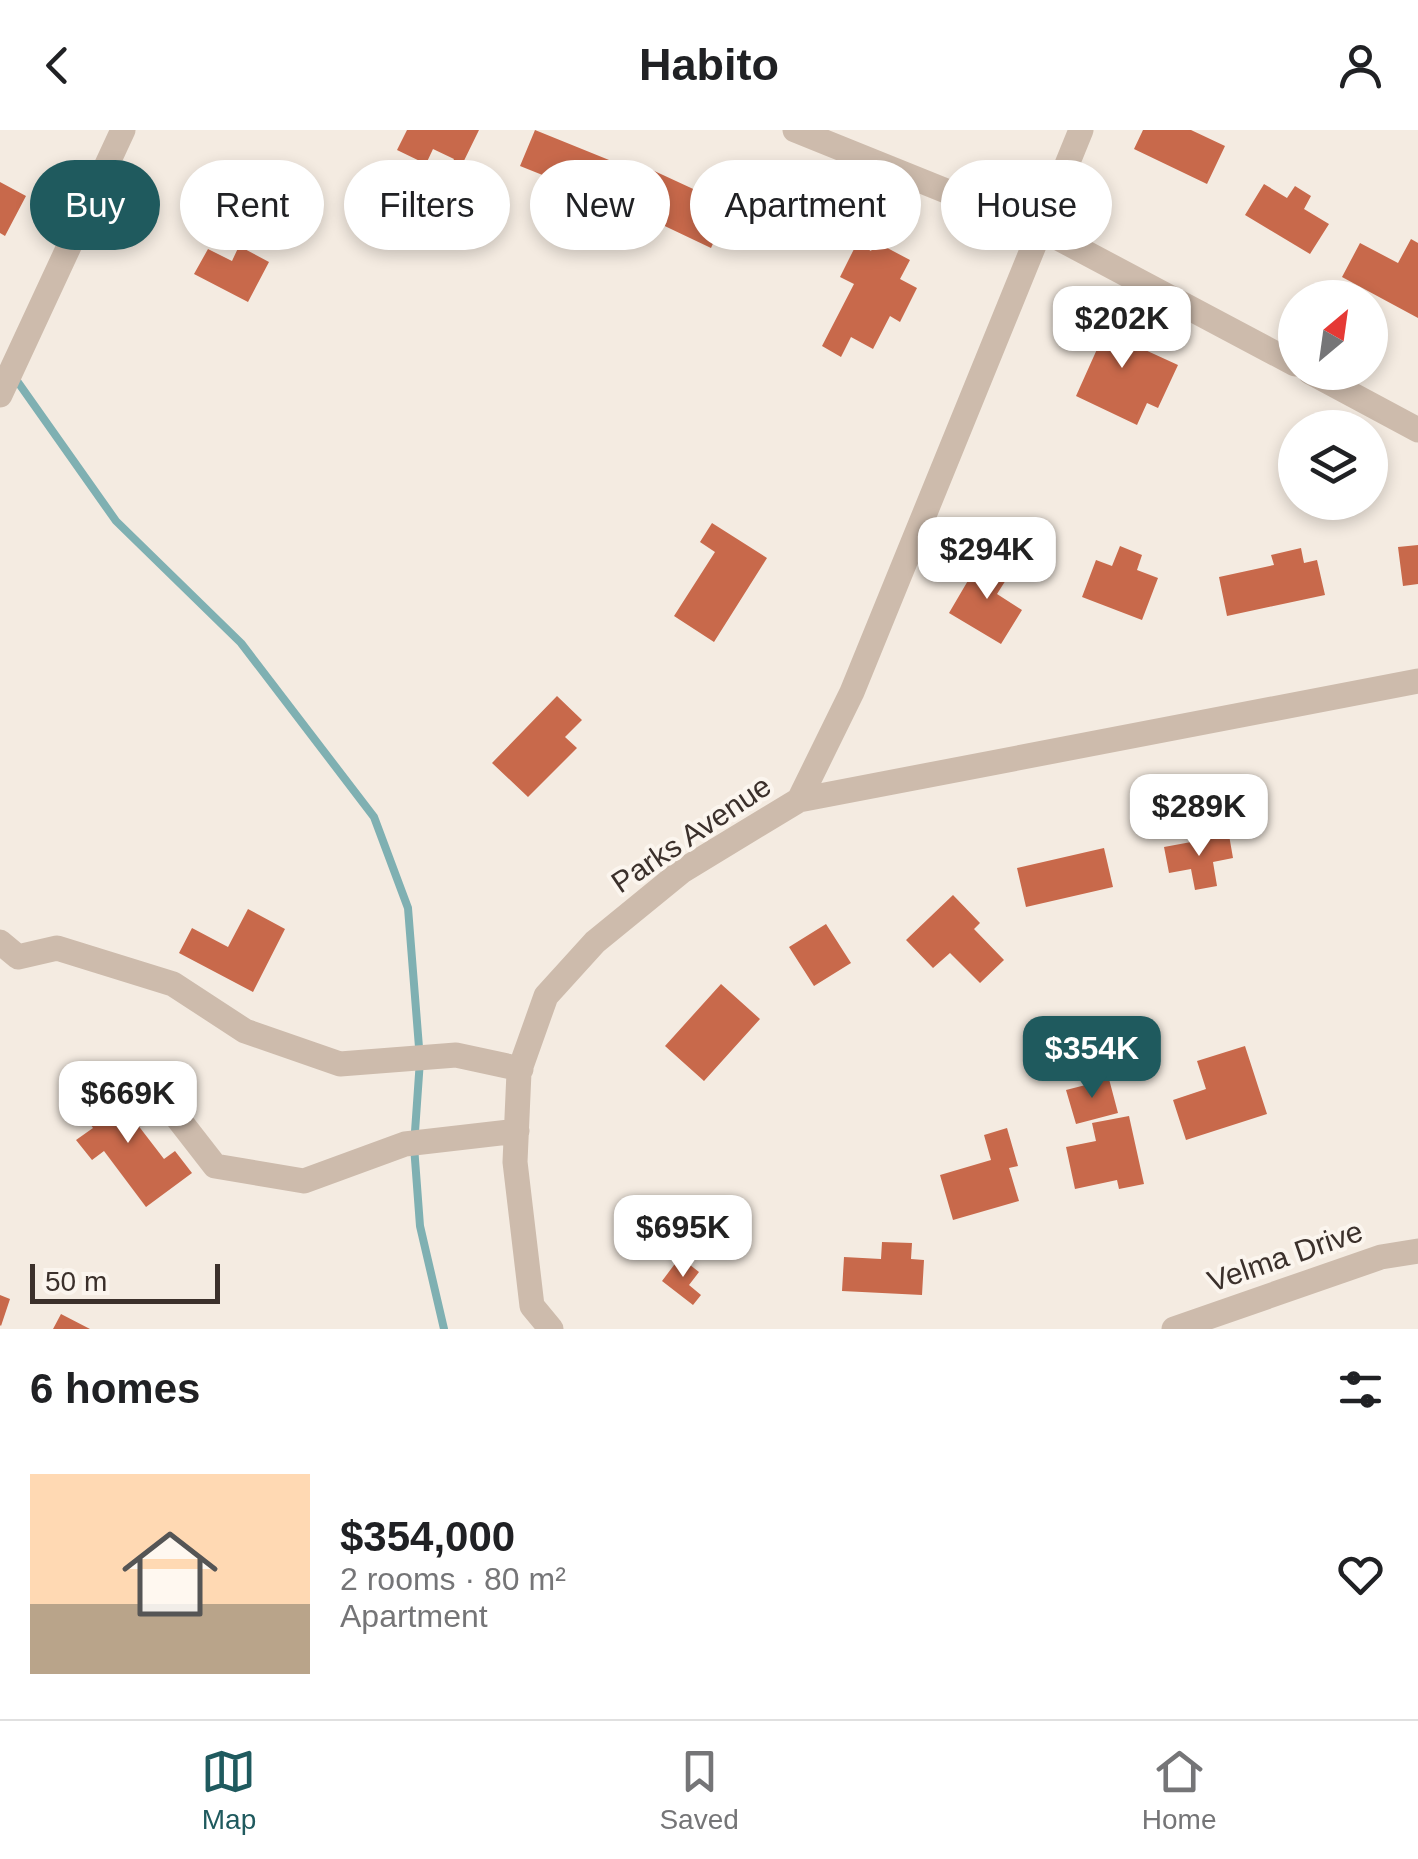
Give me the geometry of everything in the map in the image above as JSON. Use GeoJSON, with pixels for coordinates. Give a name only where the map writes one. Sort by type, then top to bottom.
{"type":"FeatureCollection","features":[{"type":"Feature","properties":{"kind":"street"},"geometry":{"type":"LineString","coordinates":[[0,396],[123,130]]}},
{"type":"Feature","properties":{"kind":"street"},"geometry":{"type":"LineString","coordinates":[[795,130],[941,189]]}},
{"type":"Feature","properties":{"kind":"street"},"geometry":{"type":"LineString","coordinates":[[1070,160],[1081,130]]}},
{"type":"Feature","properties":{"kind":"street"},"geometry":{"type":"LineString","coordinates":[[800,800],[852,692],[1035,250]]}},
{"type":"Feature","properties":{"kind":"street"},"geometry":{"type":"LineString","coordinates":[[1081,250],[1278,355]]}},
{"type":"Feature","properties":{"kind":"street"},"geometry":{"type":"LineString","coordinates":[[1344,390],[1418,430]]}},
{"type":"Feature","properties":{"kind":"street","name":"Parks Avenue"},"geometry":{"type":"LineString","coordinates":[[551,1329],[532,1306],[516,1162],[521,1069],[546,996],[595,942],[682,871],[800,800],[1418,681]]}},
{"type":"Feature","properties":{"kind":"street"},"geometry":{"type":"LineString","coordinates":[[0,942],[18,957],[57,948],[173,984],[245,1031],[340,1064],[456,1055],[521,1069]]}},
{"type":"Feature","properties":{"kind":"street"},"geometry":{"type":"LineString","coordinates":[[144,1076],[216,1166],[304,1181],[405,1144],[517,1131]]}},
{"type":"Feature","properties":{"kind":"street","name":"Velma Drive"},"geometry":{"type":"LineString","coordinates":[[1174,1329],[1364,1263],[1418,1251]]}},
{"type":"Feature","properties":{"kind":"building"},"geometry":{"type":"Polygon","coordinates":[[[407,130],[479,130],[464,160],[454,160],[433,149],[428,160],[418,160],[397,150],[407,130]]]}},
{"type":"Feature","properties":{"kind":"building"},"geometry":{"type":"Polygon","coordinates":[[[535,130],[609,160],[530,160],[530,170],[520,166],[535,130]]]}},
{"type":"Feature","properties":{"kind":"building"},"geometry":{"type":"Polygon","coordinates":[[[1143,130],[1191,130],[1225,146],[1207,184],[1134,149],[1143,130]]]}},
{"type":"Feature","properties":{"kind":"building"},"geometry":{"type":"Polygon","coordinates":[[[670,178],[690,188],[690,238],[670,229],[670,178]]]}},
{"type":"Feature","properties":{"kind":"building"},"geometry":{"type":"Polygon","coordinates":[[[0,182],[26,196],[5,236],[0,233],[0,182]]]}},
{"type":"Feature","properties":{"kind":"building"},"geometry":{"type":"Polygon","coordinates":[[[1264,184],[1287,198],[1295,186],[1311,196],[1304,209],[1329,224],[1310,254],[1245,215],[1264,184]]]}},
{"type":"Feature","properties":{"kind":"building"},"geometry":{"type":"Polygon","coordinates":[[[1411,239],[1418,243],[1418,318],[1388,302],[1388,280],[1342,277],[1360,243],[1398,263],[1411,239]]]}},
{"type":"Feature","properties":{"kind":"building"},"geometry":{"type":"Polygon","coordinates":[[[207,250],[232,261],[237,250],[246,250],[269,262],[248,302],[194,274],[207,250]]]}},
{"type":"Feature","properties":{"kind":"building"},"geometry":{"type":"Polygon","coordinates":[[[854,250],[891,250],[910,260],[900,279],[917,288],[900,322],[890,316],[873,349],[851,337],[841,357],[822,346],[854,284],[840,277],[854,250]]]}},
{"type":"Feature","properties":{"kind":"building"},"geometry":{"type":"Polygon","coordinates":[[[1093,307],[1126,322],[1119,338],[1178,365],[1158,408],[1147,403],[1137,425],[1076,396],[1098,347],[1078,338],[1093,307]]]}},
{"type":"Feature","properties":{"kind":"building"},"geometry":{"type":"Polygon","coordinates":[[[712,523],[767,558],[714,642],[674,616],[715,552],[700,542],[712,523]]]}},
{"type":"Feature","properties":{"kind":"building"},"geometry":{"type":"Polygon","coordinates":[[[1418,545],[1418,584],[1403,586],[1398,547],[1418,545]]]}},
{"type":"Feature","properties":{"kind":"building"},"geometry":{"type":"Polygon","coordinates":[[[1120,546],[1142,555],[1137,570],[1158,578],[1142,620],[1082,597],[1096,560],[1112,566],[1120,546]]]}},
{"type":"Feature","properties":{"kind":"building"},"geometry":{"type":"Polygon","coordinates":[[[1301,548],[1304,563],[1317,560],[1325,595],[1227,616],[1219,577],[1274,565],[1271,555],[1301,548]]]}},
{"type":"Feature","properties":{"kind":"building"},"geometry":{"type":"Polygon","coordinates":[[[983,555],[1011,572],[997,594],[1022,610],[1001,644],[949,613],[983,555]]]}},
{"type":"Feature","properties":{"kind":"building"},"geometry":{"type":"Polygon","coordinates":[[[557,696],[582,720],[565,737],[577,748],[528,797],[492,763],[557,696]]]}},
{"type":"Feature","properties":{"kind":"building"},"geometry":{"type":"Polygon","coordinates":[[[1229,835],[1233,858],[1213,862],[1217,886],[1195,890],[1191,869],[1169,873],[1164,847],[1229,835]]]}},
{"type":"Feature","properties":{"kind":"building"},"geometry":{"type":"Polygon","coordinates":[[[1104,848],[1113,887],[1026,907],[1017,868],[1104,848]]]}},
{"type":"Feature","properties":{"kind":"building"},"geometry":{"type":"Polygon","coordinates":[[[953,895],[980,923],[974,929],[1004,960],[980,983],[950,953],[933,968],[906,940],[953,895]]]}},
{"type":"Feature","properties":{"kind":"building"},"geometry":{"type":"Polygon","coordinates":[[[248,909],[285,929],[253,992],[179,953],[192,928],[228,947],[248,909]]]}},
{"type":"Feature","properties":{"kind":"building"},"geometry":{"type":"Polygon","coordinates":[[[826,924],[851,963],[814,986],[789,947],[826,924]]]}},
{"type":"Feature","properties":{"kind":"building"},"geometry":{"type":"Polygon","coordinates":[[[721,984],[760,1019],[704,1081],[665,1046],[721,984]]]}},
{"type":"Feature","properties":{"kind":"building"},"geometry":{"type":"Polygon","coordinates":[[[1245,1046],[1267,1114],[1186,1140],[1173,1100],[1206,1089],[1197,1061],[1245,1046]]]}},
{"type":"Feature","properties":{"kind":"building"},"geometry":{"type":"Polygon","coordinates":[[[1109,1079],[1118,1113],[1076,1124],[1066,1090],[1109,1079]]]}},
{"type":"Feature","properties":{"kind":"building"},"geometry":{"type":"Polygon","coordinates":[[[104,1081],[164,1159],[175,1151],[192,1173],[146,1207],[104,1151],[92,1160],[76,1140],[93,1128],[75,1103],[104,1081]]]}},
{"type":"Feature","properties":{"kind":"building"},"geometry":{"type":"Polygon","coordinates":[[[1129,1116],[1144,1184],[1119,1189],[1117,1180],[1075,1189],[1066,1147],[1096,1141],[1092,1123],[1129,1116]]]}},
{"type":"Feature","properties":{"kind":"building"},"geometry":{"type":"Polygon","coordinates":[[[1007,1128],[1018,1166],[1009,1168],[1019,1201],[953,1220],[940,1175],[991,1160],[984,1135],[1007,1128]]]}},
{"type":"Feature","properties":{"kind":"building"},"geometry":{"type":"Polygon","coordinates":[[[882,1242],[912,1243],[911,1259],[924,1260],[922,1295],[842,1291],[844,1257],[881,1259],[882,1242]]]}},
{"type":"Feature","properties":{"kind":"building"},"geometry":{"type":"Polygon","coordinates":[[[680,1257],[699,1272],[689,1285],[701,1295],[693,1305],[662,1281],[680,1257]]]}},
{"type":"Feature","properties":{"kind":"building"},"geometry":{"type":"Polygon","coordinates":[[[0,1295],[10,1299],[1,1326],[0,1325],[0,1295]]]}},
{"type":"Feature","properties":{"kind":"building"},"geometry":{"type":"Polygon","coordinates":[[[61,1314],[90,1329],[53,1329],[61,1314]]]}},
{"type":"Feature","properties":{"kind":"waterway"},"geometry":{"type":"LineString","coordinates":[[15,378],[116,521],[241,643],[374,817],[408,908],[420,1060],[414,1146],[420,1226],[444,1329]]}}]}
